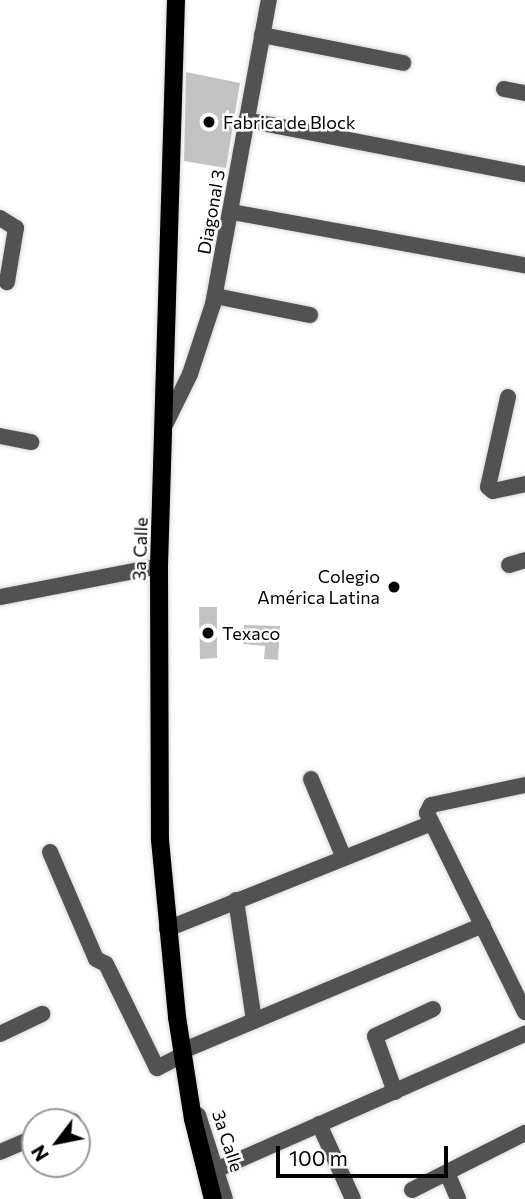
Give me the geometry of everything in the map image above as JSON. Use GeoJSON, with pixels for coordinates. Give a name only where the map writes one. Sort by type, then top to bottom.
{"type":"FeatureCollection","features":[{"type":"Feature","properties":{"kind":"main road","name":"3a Calle"},"geometry":{"type":"LineString","coordinates":[[176,0],[166,423],[159,566],[160,827],[167,929],[183,1053],[190,1102],[213,1199]]}},
{"type":"Feature","properties":{"kind":"street","name":"Diagonal 3"},"geometry":{"type":"LineString","coordinates":[[166,423],[190,374],[215,296],[269,0]]}},
{"type":"Feature","properties":{"kind":"street"},"geometry":{"type":"LineString","coordinates":[[262,35],[403,63]]}},
{"type":"Feature","properties":{"kind":"street"},"geometry":{"type":"LineString","coordinates":[[504,89],[525,93]]}},
{"type":"Feature","properties":{"kind":"street"},"geometry":{"type":"LineString","coordinates":[[246,120],[525,174]]}},
{"type":"Feature","properties":{"kind":"street"},"geometry":{"type":"LineString","coordinates":[[232,212],[525,265]]}},
{"type":"Feature","properties":{"kind":"street"},"geometry":{"type":"LineString","coordinates":[[0,218],[16,228],[7,282]]}},
{"type":"Feature","properties":{"kind":"street"},"geometry":{"type":"LineString","coordinates":[[215,296],[310,315]]}},
{"type":"Feature","properties":{"kind":"street"},"geometry":{"type":"LineString","coordinates":[[508,397],[488,487],[493,491],[525,484]]}},
{"type":"Feature","properties":{"kind":"street"},"geometry":{"type":"LineString","coordinates":[[0,436],[31,442]]}},
{"type":"Feature","properties":{"kind":"street"},"geometry":{"type":"LineString","coordinates":[[0,597],[159,566]]}},
{"type":"Feature","properties":{"kind":"street"},"geometry":{"type":"LineString","coordinates":[[311,779],[342,856]]}},
{"type":"Feature","properties":{"kind":"street"},"geometry":{"type":"LineString","coordinates":[[525,785],[431,805],[427,813],[525,1012]]}},
{"type":"Feature","properties":{"kind":"street"},"geometry":{"type":"LineString","coordinates":[[167,929],[342,856],[432,823]]}},
{"type":"Feature","properties":{"kind":"street"},"geometry":{"type":"LineString","coordinates":[[50,852],[96,959],[106,964],[157,1068],[183,1053],[254,1021],[483,925]]}},
{"type":"Feature","properties":{"kind":"street"},"geometry":{"type":"LineString","coordinates":[[236,900],[254,1021]]}},
{"type":"Feature","properties":{"kind":"street"},"geometry":{"type":"LineString","coordinates":[[395,1092],[375,1035],[433,1009]]}},
{"type":"Feature","properties":{"kind":"street"},"geometry":{"type":"LineString","coordinates":[[0,1034],[42,1014]]}},
{"type":"Feature","properties":{"kind":"street"},"geometry":{"type":"LineString","coordinates":[[216,1170],[525,1034]]}},
{"type":"Feature","properties":{"kind":"street","name":"3a Calle"},"geometry":{"type":"LineString","coordinates":[[190,1102],[225,1199]]}},
{"type":"Feature","properties":{"kind":"street","name":"3a Calle"},"geometry":{"type":"LineString","coordinates":[[190,1102],[189,1122],[204,1199]]}},
{"type":"Feature","properties":{"kind":"street"},"geometry":{"type":"LineString","coordinates":[[319,1124],[353,1199]]}},
{"type":"Feature","properties":{"kind":"street"},"geometry":{"type":"LineString","coordinates":[[412,1190],[448,1175],[525,1133]]}},
{"type":"Feature","properties":{"kind":"street"},"geometry":{"type":"LineString","coordinates":[[0,1152],[21,1143]]}},
{"type":"Feature","properties":{"kind":"street"},"geometry":{"type":"LineString","coordinates":[[448,1175],[458,1199]]}},
{"type":"Feature","properties":{"kind":"building","name":"Fabrica de Block"},"geometry":{"type":"Polygon","coordinates":[[[186,72],[240,83],[226,168],[184,161],[186,72]]]}},
{"type":"Feature","properties":{"kind":"building","name":"Texaco"},"geometry":{"type":"Polygon","coordinates":[[[199,607],[217,607],[217,658],[200,659],[199,607]]]}},
{"type":"Feature","properties":{"kind":"building"},"geometry":{"type":"Polygon","coordinates":[[[244,625],[280,626],[278,660],[264,659],[265,646],[243,644],[244,625]]]}},
{"type":"Feature","properties":{"kind":"place","name":"Fabrica de Block"},"geometry":{"type":"Point","coordinates":[209,122]}},
{"type":"Feature","properties":{"kind":"place","name":"Colegio América Latina"},"geometry":{"type":"Point","coordinates":[394,587]}},
{"type":"Feature","properties":{"kind":"place","name":"Texaco"},"geometry":{"type":"Point","coordinates":[208,633]}}]}
